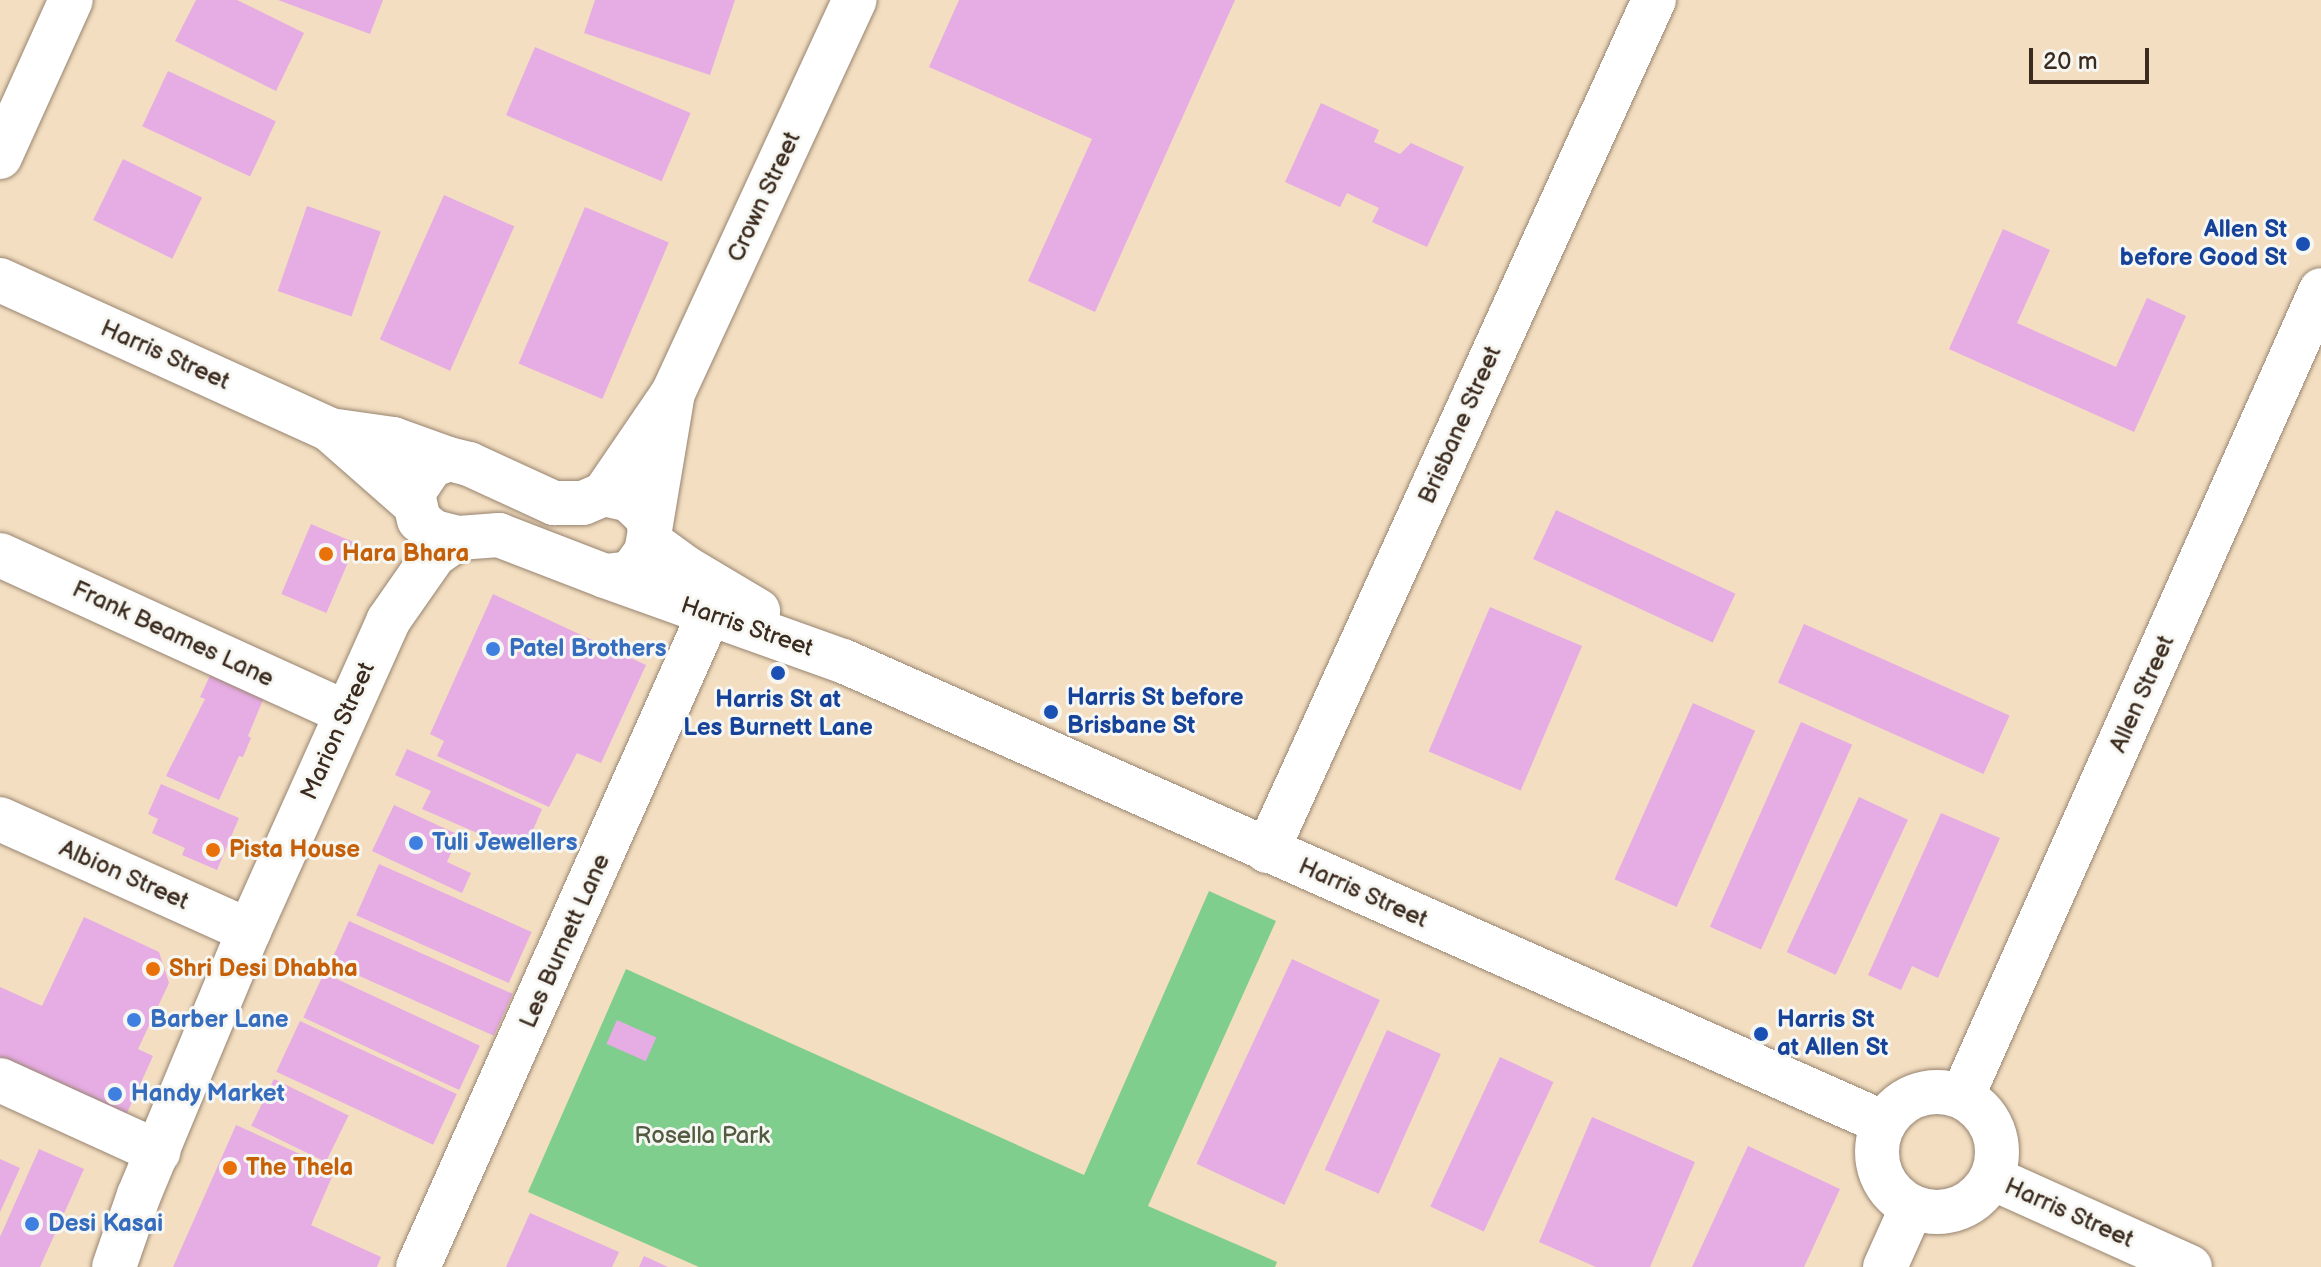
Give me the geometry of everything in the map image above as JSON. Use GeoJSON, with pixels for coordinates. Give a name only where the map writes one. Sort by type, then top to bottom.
{"type":"FeatureCollection","features":[{"type":"Feature","properties":{"kind":"main road"},"geometry":{"type":"LineString","coordinates":[[0,157],[71,0]]}},
{"type":"Feature","properties":{"kind":"main road","name":"Crown Street"},"geometry":{"type":"LineString","coordinates":[[604,494],[673,393],[855,0]]}},
{"type":"Feature","properties":{"kind":"main road","name":"Brisbane Street"},"geometry":{"type":"LineString","coordinates":[[1267,851],[1654,0]]}},
{"type":"Feature","properties":{"kind":"main road","name":"Harris Street"},"geometry":{"type":"LineString","coordinates":[[0,280],[330,430],[393,439],[469,464],[554,503],[583,503],[604,494],[629,500],[647,517],[650,535],[686,568],[843,661]]}},
{"type":"Feature","properties":{"kind":"main road","name":"Allen Street"},"geometry":{"type":"LineString","coordinates":[[1962,1097],[2321,290]]}},
{"type":"Feature","properties":{"kind":"main road","name":"Crown Street"},"geometry":{"type":"LineString","coordinates":[[650,535],[673,393]]}},
{"type":"Feature","properties":{"kind":"main road","name":"Harris Street"},"geometry":{"type":"LineString","coordinates":[[330,430],[434,532],[458,538],[499,535],[843,661],[1884,1123]]}},
{"type":"Feature","properties":{"kind":"main road","name":"Marion Street"},"geometry":{"type":"LineString","coordinates":[[388,621],[398,572],[416,512],[417,483],[431,466],[449,459]]}},
{"type":"Feature","properties":{"kind":"main road"},"geometry":{"type":"LineString","coordinates":[[605,576],[631,573],[639,565],[650,535]]}},
{"type":"Feature","properties":{"kind":"main road","name":"Marion Street"},"geometry":{"type":"LineString","coordinates":[[114,1267],[139,1195],[249,931],[388,621],[434,555],[458,538]]}},
{"type":"Feature","properties":{"kind":"main road","name":"Frank Beames Lane"},"geometry":{"type":"LineString","coordinates":[[0,555],[346,713]]}},
{"type":"Feature","properties":{"kind":"main road","name":"Les Burnett Lane"},"geometry":{"type":"LineString","coordinates":[[418,1267],[709,614]]}},
{"type":"Feature","properties":{"kind":"main road","name":"Albion Street"},"geometry":{"type":"LineString","coordinates":[[0,819],[249,931]]}},
{"type":"Feature","properties":{"kind":"main road"},"geometry":{"type":"LineString","coordinates":[[0,1080],[158,1152]]}},
{"type":"Feature","properties":{"kind":"main road"},"geometry":{"type":"LineString","coordinates":[[1927,1092],[1962,1097],[1978,1107],[1997,1140],[1998,1160],[1992,1178],[1981,1195],[1963,1207],[1943,1213],[1912,1207],[1891,1191],[1881,1176],[1877,1158],[1884,1123],[1897,1106],[1927,1092]]}},
{"type":"Feature","properties":{"kind":"main road","name":"Harris Street"},"geometry":{"type":"LineString","coordinates":[[1992,1178],[2190,1267]]}},
{"type":"Feature","properties":{"kind":"main road","name":"Marion Street"},"geometry":{"type":"LineString","coordinates":[[97,1267],[139,1195]]}},
{"type":"Feature","properties":{"kind":"main road"},"geometry":{"type":"LineString","coordinates":[[1885,1267],[1912,1207]]}},
{"type":"Feature","properties":{"kind":"green space","name":"Rosella Park"},"geometry":{"type":"Polygon","coordinates":[[[1209,891],[1276,921],[1148,1206],[1277,1262],[1275,1267],[699,1267],[528,1192],[626,969],[1084,1175],[1209,891]]]}},
{"type":"Feature","properties":{"kind":"building"},"geometry":{"type":"Polygon","coordinates":[[[196,0],[237,0],[304,33],[276,91],[175,41],[196,0]]]}},
{"type":"Feature","properties":{"kind":"building"},"geometry":{"type":"Polygon","coordinates":[[[278,0],[383,0],[370,34],[278,0]]]}},
{"type":"Feature","properties":{"kind":"building"},"geometry":{"type":"Polygon","coordinates":[[[595,0],[735,0],[710,75],[584,33],[595,0]]]}},
{"type":"Feature","properties":{"kind":"building"},"geometry":{"type":"Polygon","coordinates":[[[959,0],[1235,0],[1095,312],[1028,281],[1092,139],[929,67],[959,0]]]}},
{"type":"Feature","properties":{"kind":"building"},"geometry":{"type":"Polygon","coordinates":[[[535,47],[691,113],[662,181],[506,115],[535,47]]]}},
{"type":"Feature","properties":{"kind":"building"},"geometry":{"type":"Polygon","coordinates":[[[168,71],[276,121],[250,177],[142,126],[168,71]]]}},
{"type":"Feature","properties":{"kind":"building"},"geometry":{"type":"Polygon","coordinates":[[[1321,103],[1379,130],[1374,142],[1400,154],[1411,143],[1464,167],[1427,247],[1372,222],[1379,208],[1347,193],[1340,207],[1285,182],[1321,103]]]}},
{"type":"Feature","properties":{"kind":"building"},"geometry":{"type":"Polygon","coordinates":[[[123,159],[202,198],[172,259],[93,220],[123,159]]]}},
{"type":"Feature","properties":{"kind":"building"},"geometry":{"type":"Polygon","coordinates":[[[444,195],[514,226],[450,371],[380,339],[444,195]]]}},
{"type":"Feature","properties":{"kind":"building"},"geometry":{"type":"Polygon","coordinates":[[[307,206],[381,231],[351,316],[278,291],[307,206]]]}},
{"type":"Feature","properties":{"kind":"building"},"geometry":{"type":"Polygon","coordinates":[[[585,207],[669,243],[602,399],[519,363],[585,207]]]}},
{"type":"Feature","properties":{"kind":"building"},"geometry":{"type":"Polygon","coordinates":[[[2003,229],[2050,250],[2017,323],[2116,367],[2147,298],[2186,316],[2134,432],[1949,349],[2003,229]]]}},
{"type":"Feature","properties":{"kind":"building"},"geometry":{"type":"Polygon","coordinates":[[[1556,510],[1735,594],[1713,643],[1533,559],[1556,510]]]}},
{"type":"Feature","properties":{"kind":"building"},"geometry":{"type":"Polygon","coordinates":[[[311,524],[356,543],[326,613],[281,594],[311,524]]]}},
{"type":"Feature","properties":{"kind":"building"},"geometry":{"type":"Polygon","coordinates":[[[493,594],[646,665],[601,763],[577,753],[549,807],[437,756],[444,741],[430,734],[493,594]]]}},
{"type":"Feature","properties":{"kind":"building"},"geometry":{"type":"Polygon","coordinates":[[[1490,607],[1582,646],[1521,791],[1429,752],[1490,607]]]}},
{"type":"Feature","properties":{"kind":"building"},"geometry":{"type":"Polygon","coordinates":[[[1804,624],[2010,716],[1984,774],[1778,682],[1804,624]]]}},
{"type":"Feature","properties":{"kind":"building"},"geometry":{"type":"Polygon","coordinates":[[[214,667],[267,690],[243,757],[239,756],[219,800],[166,776],[205,699],[200,697],[214,667]]]}},
{"type":"Feature","properties":{"kind":"building"},"geometry":{"type":"Polygon","coordinates":[[[1693,703],[1755,731],[1677,907],[1614,879],[1693,703]]]}},
{"type":"Feature","properties":{"kind":"building"},"geometry":{"type":"Polygon","coordinates":[[[1801,722],[1852,745],[1761,949],[1710,927],[1801,722]]]}},
{"type":"Feature","properties":{"kind":"building"},"geometry":{"type":"Polygon","coordinates":[[[407,749],[542,809],[523,853],[422,809],[431,791],[395,775],[407,749]]]}},
{"type":"Feature","properties":{"kind":"building"},"geometry":{"type":"Polygon","coordinates":[[[161,784],[239,818],[217,870],[182,855],[185,848],[152,833],[158,819],[148,814],[161,784]]]}},
{"type":"Feature","properties":{"kind":"building"},"geometry":{"type":"Polygon","coordinates":[[[1859,797],[1908,820],[1836,975],[1787,952],[1859,797]]]}},
{"type":"Feature","properties":{"kind":"building","name":"Tuli Jewellers"},"geometry":{"type":"Polygon","coordinates":[[[394,805],[459,835],[447,862],[471,873],[462,893],[372,851],[394,805]]]}},
{"type":"Feature","properties":{"kind":"building"},"geometry":{"type":"Polygon","coordinates":[[[1941,813],[2000,838],[1938,978],[1912,966],[1901,990],[1868,975],[1941,813]]]}},
{"type":"Feature","properties":{"kind":"building"},"geometry":{"type":"Polygon","coordinates":[[[379,864],[532,932],[509,983],[356,915],[379,864]]]}},
{"type":"Feature","properties":{"kind":"building"},"geometry":{"type":"Polygon","coordinates":[[[84,917],[159,952],[169,983],[138,1049],[153,1056],[122,1124],[0,1070],[0,987],[42,1006],[84,917]]]}},
{"type":"Feature","properties":{"kind":"building"},"geometry":{"type":"Polygon","coordinates":[[[349,921],[513,994],[494,1036],[330,963],[349,921]]]}},
{"type":"Feature","properties":{"kind":"building"},"geometry":{"type":"Polygon","coordinates":[[[1292,959],[1380,1000],[1284,1205],[1196,1164],[1292,959]]]}},
{"type":"Feature","properties":{"kind":"building"},"geometry":{"type":"Polygon","coordinates":[[[324,973],[480,1046],[459,1090],[303,1017],[324,973]]]}},
{"type":"Feature","properties":{"kind":"building"},"geometry":{"type":"Polygon","coordinates":[[[617,1020],[656,1037],[646,1061],[606,1044],[617,1020]]]}},
{"type":"Feature","properties":{"kind":"building"},"geometry":{"type":"Polygon","coordinates":[[[300,1021],[457,1094],[433,1145],[276,1072],[300,1021]]]}},
{"type":"Feature","properties":{"kind":"building"},"geometry":{"type":"Polygon","coordinates":[[[1387,1030],[1441,1054],[1379,1194],[1325,1170],[1387,1030]]]}},
{"type":"Feature","properties":{"kind":"building"},"geometry":{"type":"Polygon","coordinates":[[[1500,1057],[1553,1082],[1484,1231],[1430,1207],[1500,1057]]]}},
{"type":"Feature","properties":{"kind":"building"},"geometry":{"type":"Polygon","coordinates":[[[274,1079],[349,1115],[326,1162],[251,1126],[274,1079]]]}},
{"type":"Feature","properties":{"kind":"building"},"geometry":{"type":"Polygon","coordinates":[[[1592,1117],[1695,1162],[1650,1267],[1596,1267],[1539,1242],[1592,1117]]]}},
{"type":"Feature","properties":{"kind":"building"},"geometry":{"type":"Polygon","coordinates":[[[236,1125],[335,1170],[311,1225],[381,1257],[377,1267],[173,1267],[236,1125]]]}},
{"type":"Feature","properties":{"kind":"building"},"geometry":{"type":"Polygon","coordinates":[[[1748,1146],[1840,1189],[1804,1267],[1692,1267],[1748,1146]]]}},
{"type":"Feature","properties":{"kind":"building"},"geometry":{"type":"Polygon","coordinates":[[[39,1149],[84,1169],[40,1267],[0,1267],[0,1237],[39,1149]]]}},
{"type":"Feature","properties":{"kind":"building"},"geometry":{"type":"Polygon","coordinates":[[[0,1159],[20,1168],[0,1212],[0,1159]]]}},
{"type":"Feature","properties":{"kind":"building"},"geometry":{"type":"Polygon","coordinates":[[[530,1213],[619,1252],[612,1267],[506,1267],[530,1213]]]}},
{"type":"Feature","properties":{"kind":"building"},"geometry":{"type":"Polygon","coordinates":[[[644,1256],[668,1267],[639,1267],[644,1256]]]}},
{"type":"Feature","properties":{"kind":"place","name":"Allen St before Good St"},"geometry":{"type":"Point","coordinates":[2303,244]}},
{"type":"Feature","properties":{"kind":"place","name":"Hara Bhara"},"geometry":{"type":"Point","coordinates":[326,554]}},
{"type":"Feature","properties":{"kind":"place","name":"Patel Brothers"},"geometry":{"type":"Point","coordinates":[493,649]}},
{"type":"Feature","properties":{"kind":"place","name":"Harris St at Les Burnett Lane"},"geometry":{"type":"Point","coordinates":[778,673]}},
{"type":"Feature","properties":{"kind":"place","name":"Harris St before Brisbane St"},"geometry":{"type":"Point","coordinates":[1051,712]}},
{"type":"Feature","properties":{"kind":"place","name":"Tuli Jewellers"},"geometry":{"type":"Point","coordinates":[416,843]}},
{"type":"Feature","properties":{"kind":"place","name":"Pista House"},"geometry":{"type":"Point","coordinates":[213,850]}},
{"type":"Feature","properties":{"kind":"place","name":"Shri Desi Dhabha"},"geometry":{"type":"Point","coordinates":[153,969]}},
{"type":"Feature","properties":{"kind":"place","name":"Barber Lane"},"geometry":{"type":"Point","coordinates":[134,1020]}},
{"type":"Feature","properties":{"kind":"place","name":"Harris St at Allen St"},"geometry":{"type":"Point","coordinates":[1761,1034]}},
{"type":"Feature","properties":{"kind":"place","name":"Handy Market"},"geometry":{"type":"Point","coordinates":[115,1094]}},
{"type":"Feature","properties":{"kind":"place","name":"The Thela"},"geometry":{"type":"Point","coordinates":[230,1168]}},
{"type":"Feature","properties":{"kind":"place","name":"Desi Kasai"},"geometry":{"type":"Point","coordinates":[32,1224]}}]}
